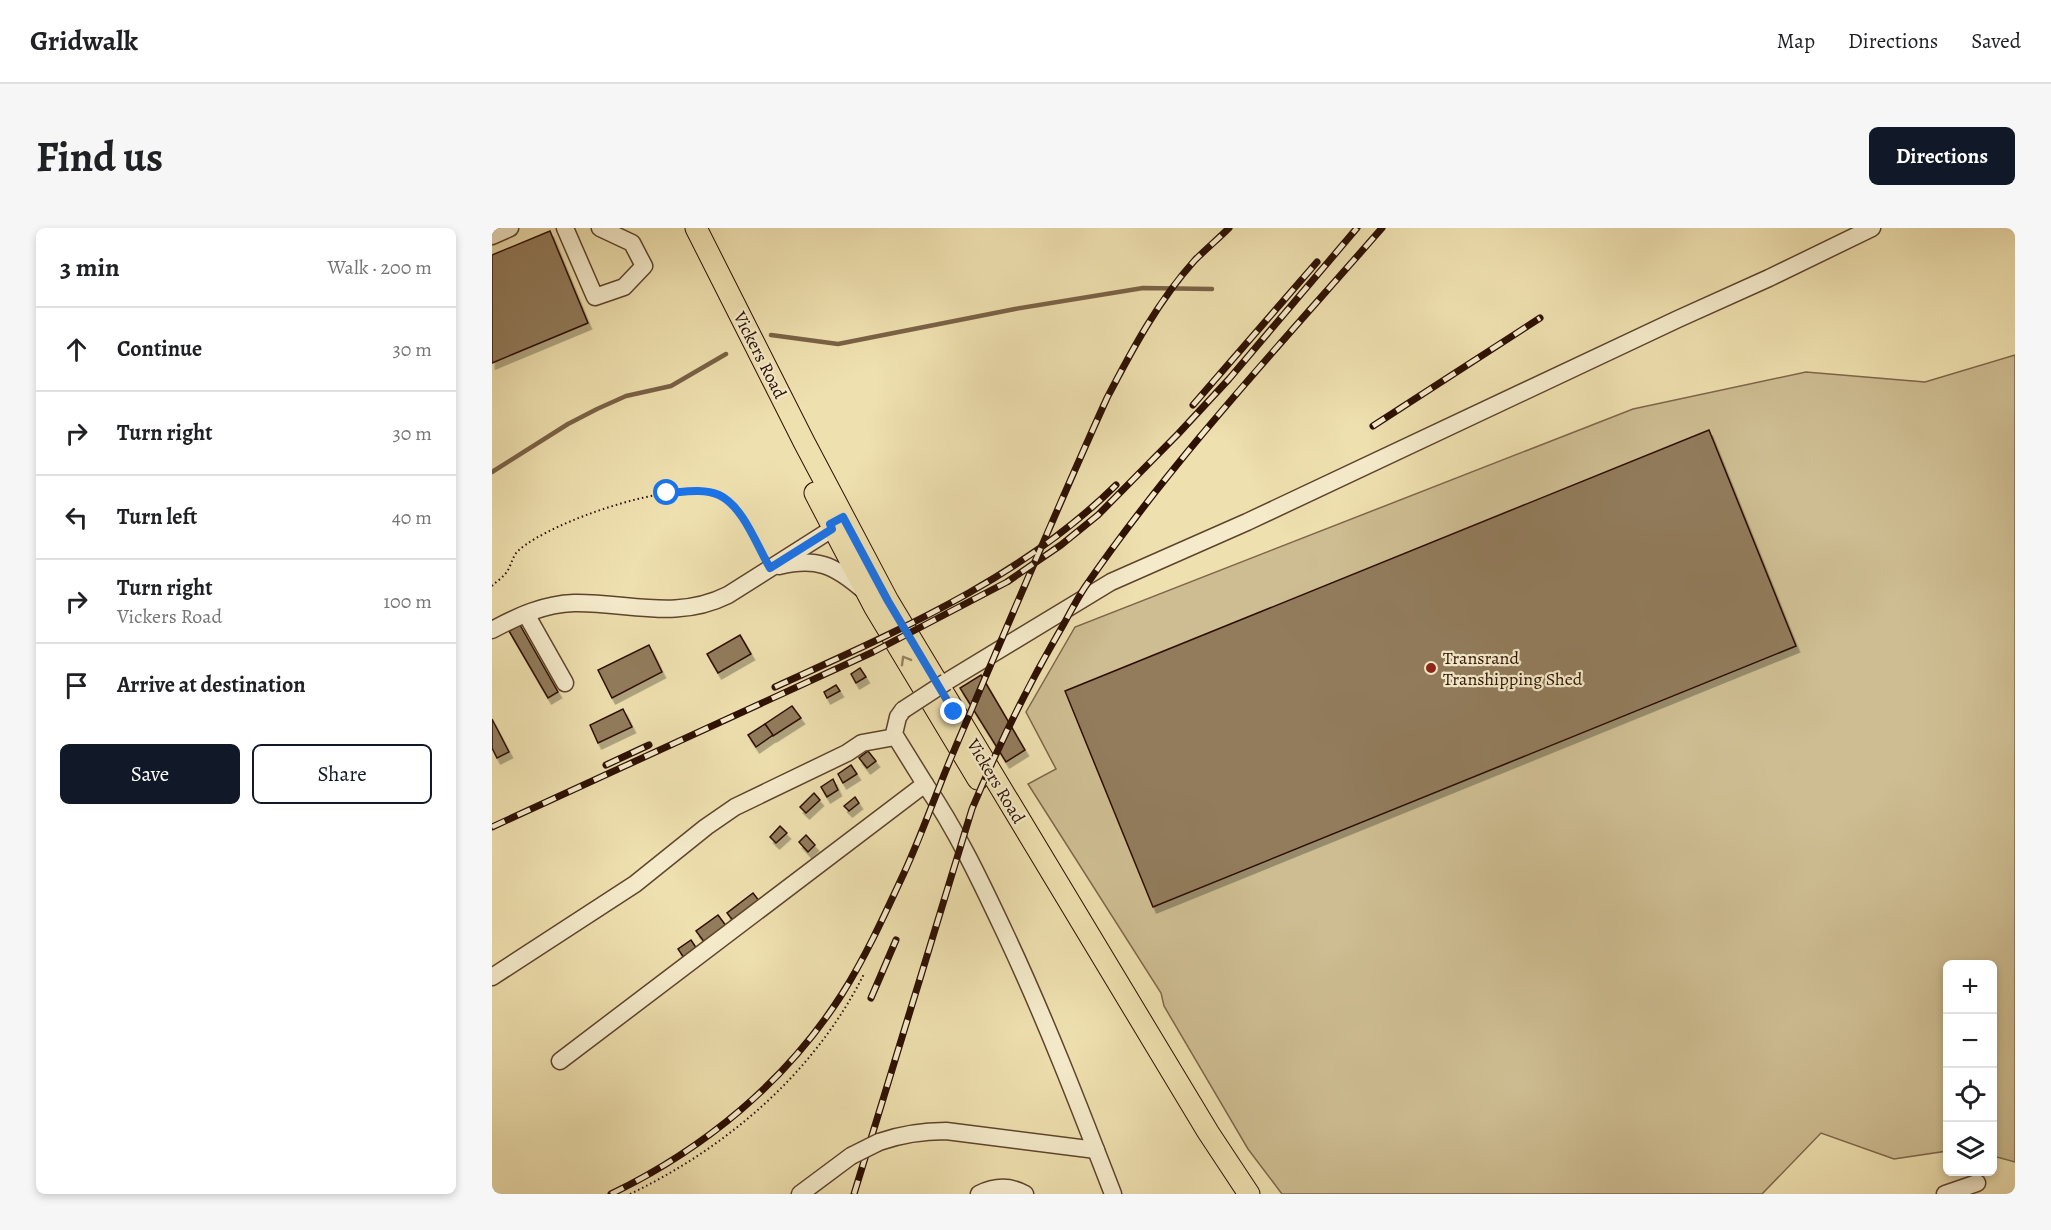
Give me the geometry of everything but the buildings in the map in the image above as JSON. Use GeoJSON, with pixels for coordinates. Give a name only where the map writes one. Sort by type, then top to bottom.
{"type":"FeatureCollection","features":[{"type":"Feature","properties":{"kind":"main road","name":"Vickers Road"},"geometry":{"type":"LineString","coordinates":[[680,228],[835,523],[888,601],[1208,1132],[1249,1194]]}},
{"type":"Feature","properties":{"kind":"main road","name":"Vickers Road"},"geometry":{"type":"LineString","coordinates":[[696,228],[867,593],[916,679],[1231,1194]]}},
{"type":"Feature","properties":{"kind":"street"},"geometry":{"type":"LineString","coordinates":[[492,236],[510,228]]}},
{"type":"Feature","properties":{"kind":"street"},"geometry":{"type":"LineString","coordinates":[[565,228],[595,297],[624,287],[644,266],[632,243],[600,228]]}},
{"type":"Feature","properties":{"kind":"street"},"geometry":{"type":"LineString","coordinates":[[1113,1194],[1049,1032],[993,908],[946,814],[896,737],[895,727],[903,710],[1111,582],[1247,522],[1872,228]]}},
{"type":"Feature","properties":{"kind":"street"},"geometry":{"type":"LineString","coordinates":[[492,630],[544,607],[573,603],[655,609],[687,609],[710,604],[770,568],[835,523]]}},
{"type":"Feature","properties":{"kind":"street"},"geometry":{"type":"LineString","coordinates":[[770,568],[795,562],[813,562],[849,577],[867,593]]}},
{"type":"Feature","properties":{"kind":"street"},"geometry":{"type":"LineString","coordinates":[[526,614],[565,683]]}},
{"type":"Feature","properties":{"kind":"street"},"geometry":{"type":"LineString","coordinates":[[492,977],[634,884],[735,807],[847,753],[862,743],[896,737]]}},
{"type":"Feature","properties":{"kind":"street"},"geometry":{"type":"LineString","coordinates":[[560,1061],[925,784]]}},
{"type":"Feature","properties":{"kind":"street"},"geometry":{"type":"LineString","coordinates":[[800,1194],[851,1156],[898,1135],[923,1131],[946,1131],[1096,1150]]}},
{"type":"Feature","properties":{"kind":"street"},"geometry":{"type":"LineString","coordinates":[[1947,1194],[1977,1183]]}},
{"type":"Feature","properties":{"kind":"street"},"geometry":{"type":"LineString","coordinates":[[979,1194],[991,1188],[1004,1186],[1025,1194]]}},
{"type":"Feature","properties":{"kind":"path"},"geometry":{"type":"LineString","coordinates":[[492,585],[508,572],[516,552],[536,537],[570,521],[667,493],[693,491],[718,495],[737,507],[770,568]]}},
{"type":"Feature","properties":{"kind":"path"},"geometry":{"type":"LineString","coordinates":[[630,1194],[694,1159],[758,1110],[802,1067],[833,1029],[849,1005],[864,974]]}},
{"type":"Feature","properties":{"kind":"shaded area"},"geometry":{"type":"Polygon","coordinates":[[[2015,355],[2015,1162],[1997,1157],[1997,960],[1943,960],[1943,1152],[1894,1159],[1821,1133],[1762,1194],[1282,1194],[1248,1149],[1164,1006],[1161,993],[1028,784],[1056,769],[1026,712],[1075,627],[1633,409],[1806,372],[1925,382],[2015,355]]]}},
{"type":"Feature","properties":{"kind":"waterway"},"geometry":{"type":"LineString","coordinates":[[771,335],[838,344],[1015,309],[1143,288],[1212,289]]}},
{"type":"Feature","properties":{"kind":"waterway"},"geometry":{"type":"LineString","coordinates":[[492,472],[568,424],[597,409],[626,396],[671,386],[726,354]]}},
{"type":"Feature","properties":{"kind":"railway"},"geometry":{"type":"LineString","coordinates":[[611,1194],[678,1156],[740,1110],[795,1056],[842,994],[875,935],[911,858],[1048,530],[1107,398],[1136,344],[1169,292],[1195,260],[1229,228]]}},
{"type":"Feature","properties":{"kind":"railway"},"geometry":{"type":"LineString","coordinates":[[492,827],[873,652],[1007,582],[1061,545],[1098,515],[1178,434],[1229,379],[1357,228]]}},
{"type":"Feature","properties":{"kind":"railway"},"geometry":{"type":"LineString","coordinates":[[854,1194],[972,809],[1012,720],[1046,655],[1085,587],[1154,493],[1228,403],[1382,228]]}},
{"type":"Feature","properties":{"kind":"railway"},"geometry":{"type":"LineString","coordinates":[[1193,405],[1317,262]]}},
{"type":"Feature","properties":{"kind":"railway"},"geometry":{"type":"LineString","coordinates":[[1373,426],[1540,318]]}},
{"type":"Feature","properties":{"kind":"railway"},"geometry":{"type":"LineString","coordinates":[[775,687],[911,624],[998,576],[1079,518],[1116,485]]}},
{"type":"Feature","properties":{"kind":"railway"},"geometry":{"type":"LineString","coordinates":[[606,765],[649,745]]}},
{"type":"Feature","properties":{"kind":"railway"},"geometry":{"type":"LineString","coordinates":[[871,998],[896,940]]}},
{"type":"Feature","properties":{"kind":"place","name":"Transrand Transhipping Shed"},"geometry":{"type":"Point","coordinates":[1431,668]}},
{"type":"Feature","properties":{"kind":"route"},"geometry":{"type":"LineString","coordinates":[[667,493],[693,491],[718,495],[737,507],[770,568],[832,529],[830,524],[843,517],[888,601],[954,712]]}}]}
